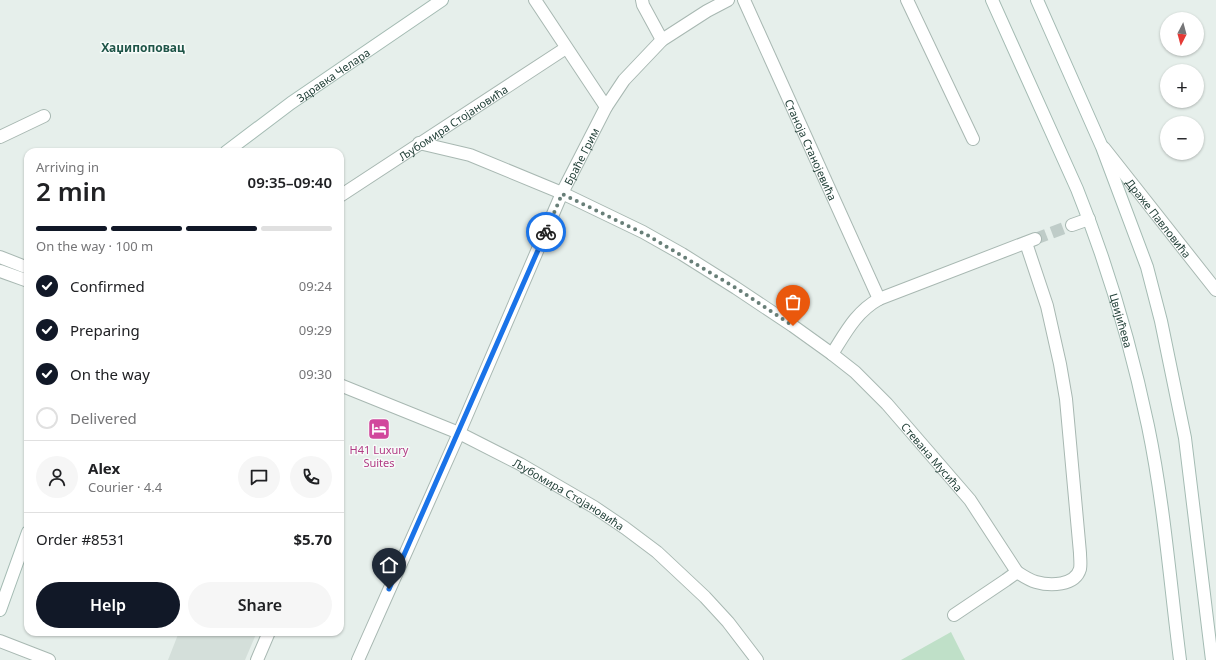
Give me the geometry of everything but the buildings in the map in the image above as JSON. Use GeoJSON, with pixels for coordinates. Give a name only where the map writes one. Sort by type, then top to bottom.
{"type":"FeatureCollection","features":[{"type":"Feature","properties":{"kind":"street","name":"Здравка Челара"},"geometry":{"type":"LineString","coordinates":[[231,148],[291,103],[442,0]]}},
{"type":"Feature","properties":{"kind":"street"},"geometry":{"type":"LineString","coordinates":[[535,0],[606,107]]}},
{"type":"Feature","properties":{"kind":"street"},"geometry":{"type":"LineString","coordinates":[[642,0],[662,40]]}},
{"type":"Feature","properties":{"kind":"street","name":"Браће Грим"},"geometry":{"type":"LineString","coordinates":[[358,660],[562,194],[606,107],[624,80],[662,40],[707,11],[728,0]]}},
{"type":"Feature","properties":{"kind":"street","name":"Станоја Станојевића"},"geometry":{"type":"LineString","coordinates":[[744,0],[879,299]]}},
{"type":"Feature","properties":{"kind":"street"},"geometry":{"type":"LineString","coordinates":[[907,0],[973,139]]}},
{"type":"Feature","properties":{"kind":"street","name":"Цвијићева"},"geometry":{"type":"LineString","coordinates":[[992,0],[1077,189],[1089,219],[1125,330],[1148,428],[1162,517],[1180,660]]}},
{"type":"Feature","properties":{"kind":"street"},"geometry":{"type":"LineString","coordinates":[[1037,0],[1102,146],[1147,267],[1161,321],[1185,438],[1212,660]]}},
{"type":"Feature","properties":{"kind":"street","name":"Љубомира Стојановића"},"geometry":{"type":"LineString","coordinates":[[344,193],[566,48]]}},
{"type":"Feature","properties":{"kind":"street"},"geometry":{"type":"LineString","coordinates":[[0,137],[44,116]]}},
{"type":"Feature","properties":{"kind":"street","name":"Стевана Мусића"},"geometry":{"type":"LineString","coordinates":[[420,143],[470,155],[562,194],[642,232],[682,254],[736,288],[832,354],[855,372],[887,404],[970,500],[1018,572]]}},
{"type":"Feature","properties":{"kind":"street","name":"Драже Павловића"},"geometry":{"type":"LineString","coordinates":[[1102,146],[1216,290]]}},
{"type":"Feature","properties":{"kind":"street"},"geometry":{"type":"LineString","coordinates":[[1072,225],[1089,219]]}},
{"type":"Feature","properties":{"kind":"street"},"geometry":{"type":"LineString","coordinates":[[832,354],[860,312],[879,299],[1030,241],[1047,306],[1066,399],[1081,564],[1078,573],[1073,578],[1068,581],[1054,584],[1035,582],[1018,572],[954,615]]}},
{"type":"Feature","properties":{"kind":"street"},"geometry":{"type":"LineString","coordinates":[[0,257],[24,266]]}},
{"type":"Feature","properties":{"kind":"street"},"geometry":{"type":"LineString","coordinates":[[0,271],[24,280]]}},
{"type":"Feature","properties":{"kind":"street","name":"Љубомира Стојановића"},"geometry":{"type":"LineString","coordinates":[[344,387],[459,432],[540,475],[594,507],[657,552],[705,597],[728,622],[757,660]]}},
{"type":"Feature","properties":{"kind":"street"},"geometry":{"type":"LineString","coordinates":[[0,610],[24,543]]}},
{"type":"Feature","properties":{"kind":"street"},"geometry":{"type":"LineString","coordinates":[[257,660],[267,636]]}},
{"type":"Feature","properties":{"kind":"street"},"geometry":{"type":"LineString","coordinates":[[0,641],[49,660]]}},
{"type":"Feature","properties":{"kind":"shaded area"},"geometry":{"type":"Polygon","coordinates":[[[177,636],[255,636],[245,660],[168,660],[177,636]]]}},
{"type":"Feature","properties":{"kind":"green space"},"geometry":{"type":"Polygon","coordinates":[[[951,632],[965,660],[901,660],[951,632]]]}},
{"type":"Feature","properties":{"kind":"tunnel"},"geometry":{"type":"LineString","coordinates":[[1035,239],[1072,225]]}},
{"type":"Feature","properties":{"kind":"way so far"},"geometry":{"type":"LineString","coordinates":[[546,232],[562,194],[582,202],[682,254],[793,326]]}},
{"type":"Feature","properties":{"kind":"place","name":"H41 Luxury Suites"},"geometry":{"type":"Point","coordinates":[379,429]}},
{"type":"Feature","properties":{"kind":"district","name":"Хаџипоповац"},"geometry":{"type":"Point","coordinates":[143,47]}},
{"type":"Feature","properties":{"kind":"route"},"geometry":{"type":"LineString","coordinates":[[389,589],[546,232]]}}]}
